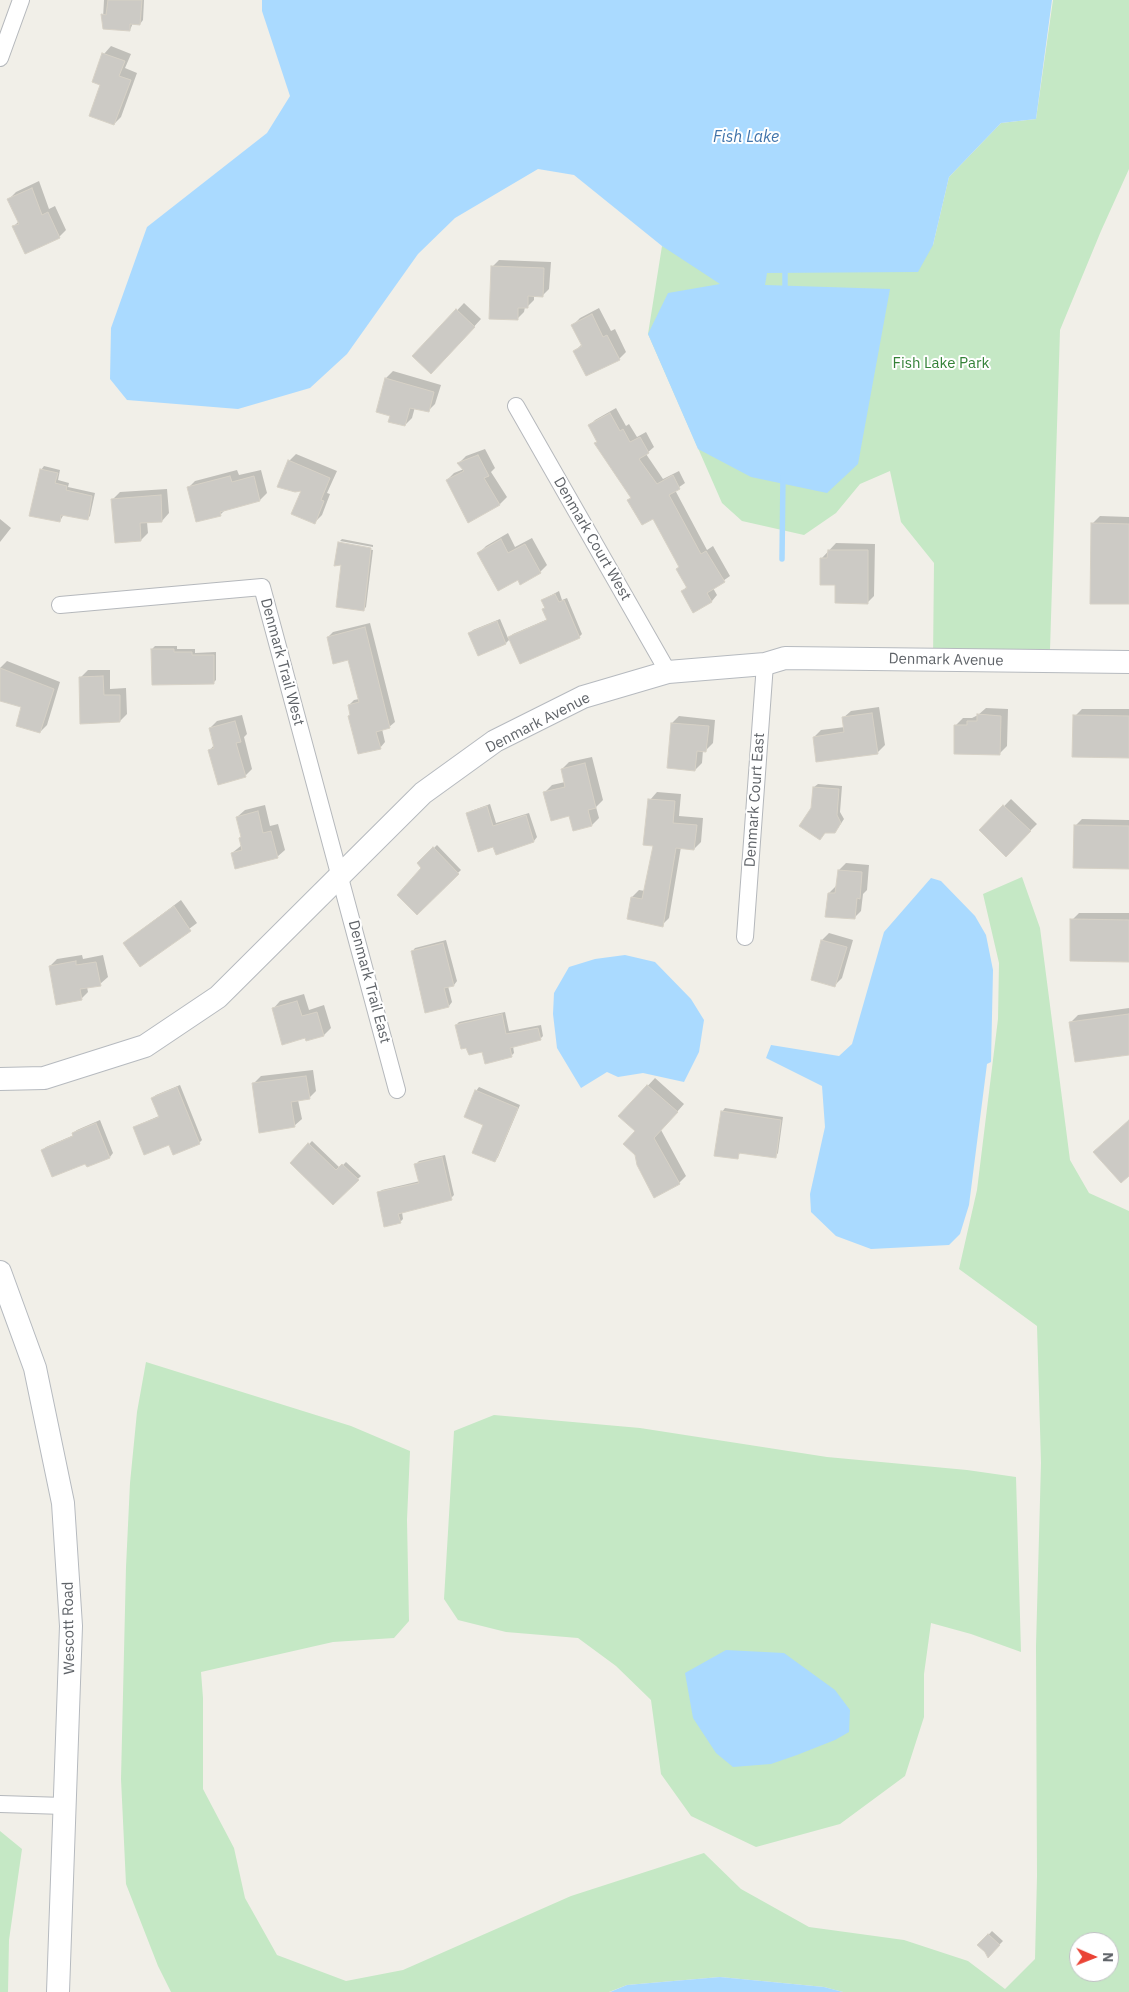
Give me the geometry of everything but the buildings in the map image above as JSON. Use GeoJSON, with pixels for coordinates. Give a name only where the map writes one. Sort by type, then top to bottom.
{"type":"FeatureCollection","features":[{"type":"Feature","properties":{"kind":"street"},"geometry":{"type":"LineString","coordinates":[[0,58],[21,0]]}},
{"type":"Feature","properties":{"kind":"street","name":"Denmark Court West"},"geometry":{"type":"LineString","coordinates":[[516,406],[668,672]]}},
{"type":"Feature","properties":{"kind":"street","name":"Denmark Trail West"},"geometry":{"type":"LineString","coordinates":[[60,605],[262,587],[340,875]]}},
{"type":"Feature","properties":{"kind":"street","name":"Denmark Avenue"},"geometry":{"type":"LineString","coordinates":[[0,1079],[44,1078],[145,1046],[218,997],[423,793],[495,741],[583,697],[668,672],[765,664],[785,658],[1129,662]]}},
{"type":"Feature","properties":{"kind":"street","name":"Denmark Court East"},"geometry":{"type":"LineString","coordinates":[[745,937],[765,664]]}},
{"type":"Feature","properties":{"kind":"street","name":"Denmark Trail East"},"geometry":{"type":"LineString","coordinates":[[340,875],[397,1090]]}},
{"type":"Feature","properties":{"kind":"street","name":"Wescott Road"},"geometry":{"type":"LineString","coordinates":[[0,1272],[35,1368],[63,1503],[72,1626],[58,1992]]}},
{"type":"Feature","properties":{"kind":"street"},"geometry":{"type":"LineString","coordinates":[[0,1804],[64,1806]]}},
{"type":"Feature","properties":{"kind":"green space","name":"Fish Lake Park"},"geometry":{"type":"Polygon","coordinates":[[[1053,0],[1129,0],[1129,169],[1060,330],[1050,650],[933,660],[934,563],[901,522],[890,471],[860,484],[836,513],[804,535],[742,521],[722,503],[648,334],[662,246],[767,272],[933,245],[949,177],[1001,123],[1036,119],[1053,0]]]}},
{"type":"Feature","properties":{"kind":"green space"},"geometry":{"type":"Polygon","coordinates":[[[1022,877],[1040,928],[1070,1160],[1089,1193],[1129,1211],[1129,1992],[843,1992],[824,1987],[720,1977],[627,1985],[609,1992],[171,1992],[158,1966],[126,1884],[121,1779],[130,1483],[137,1412],[146,1362],[351,1426],[410,1451],[407,1520],[409,1621],[394,1638],[333,1642],[201,1672],[203,1698],[203,1789],[234,1848],[245,1898],[277,1955],[346,1981],[403,1970],[571,1896],[704,1853],[741,1889],[809,1927],[904,1940],[968,1961],[1005,1989],[1035,1959],[1037,1876],[1036,1646],[1041,1463],[1037,1326],[959,1269],[977,1190],[998,1019],[999,963],[983,894],[1022,877]]]}},
{"type":"Feature","properties":{"kind":"green space"},"geometry":{"type":"Polygon","coordinates":[[[494,1415],[640,1428],[827,1457],[967,1470],[1016,1477],[1021,1652],[971,1634],[931,1623],[924,1674],[924,1717],[905,1776],[840,1824],[756,1847],[691,1816],[661,1774],[651,1700],[616,1666],[578,1638],[506,1632],[458,1620],[444,1599],[454,1431],[494,1415]]]}},
{"type":"Feature","properties":{"kind":"green space"},"geometry":{"type":"Polygon","coordinates":[[[0,1831],[22,1849],[9,1940],[8,1992],[0,1992],[0,1831]]]}},
{"type":"Feature","properties":{"kind":"water","name":"Fish Lake"},"geometry":{"type":"Polygon","coordinates":[[[262,0],[1052,0],[1036,119],[1001,123],[949,177],[933,245],[918,272],[767,273],[765,285],[890,289],[858,464],[827,493],[751,477],[698,449],[648,334],[668,293],[720,284],[662,246],[574,175],[538,169],[455,218],[418,254],[347,354],[310,388],[238,409],[127,400],[110,379],[111,328],[147,227],[267,133],[290,96],[262,11],[262,0]]]}},
{"type":"Feature","properties":{"kind":"water"},"geometry":{"type":"Polygon","coordinates":[[[931,878],[941,881],[975,916],[986,935],[993,970],[991,1062],[987,1064],[969,1205],[960,1234],[949,1245],[871,1249],[836,1236],[811,1212],[810,1194],[825,1127],[822,1086],[766,1058],[771,1045],[839,1056],[852,1044],[884,932],[931,878]]]}},
{"type":"Feature","properties":{"kind":"water"},"geometry":{"type":"Polygon","coordinates":[[[625,955],[655,962],[691,999],[704,1020],[699,1052],[684,1082],[643,1073],[618,1077],[607,1072],[581,1088],[557,1048],[553,1014],[554,993],[569,967],[595,959],[625,955]]]}},
{"type":"Feature","properties":{"kind":"water"},"geometry":{"type":"Polygon","coordinates":[[[726,1650],[784,1653],[835,1690],[850,1710],[849,1732],[835,1740],[771,1764],[733,1767],[716,1753],[693,1718],[685,1673],[726,1650]]]}},
{"type":"Feature","properties":{"kind":"water"},"geometry":{"type":"Polygon","coordinates":[[[720,1977],[824,1987],[843,1992],[610,1992],[627,1985],[720,1977]]]}},
{"type":"Feature","properties":{"kind":"waterway"},"geometry":{"type":"LineString","coordinates":[[785,266],[785,292]]}},
{"type":"Feature","properties":{"kind":"waterway"},"geometry":{"type":"LineString","coordinates":[[782,559],[783,476]]}}]}
